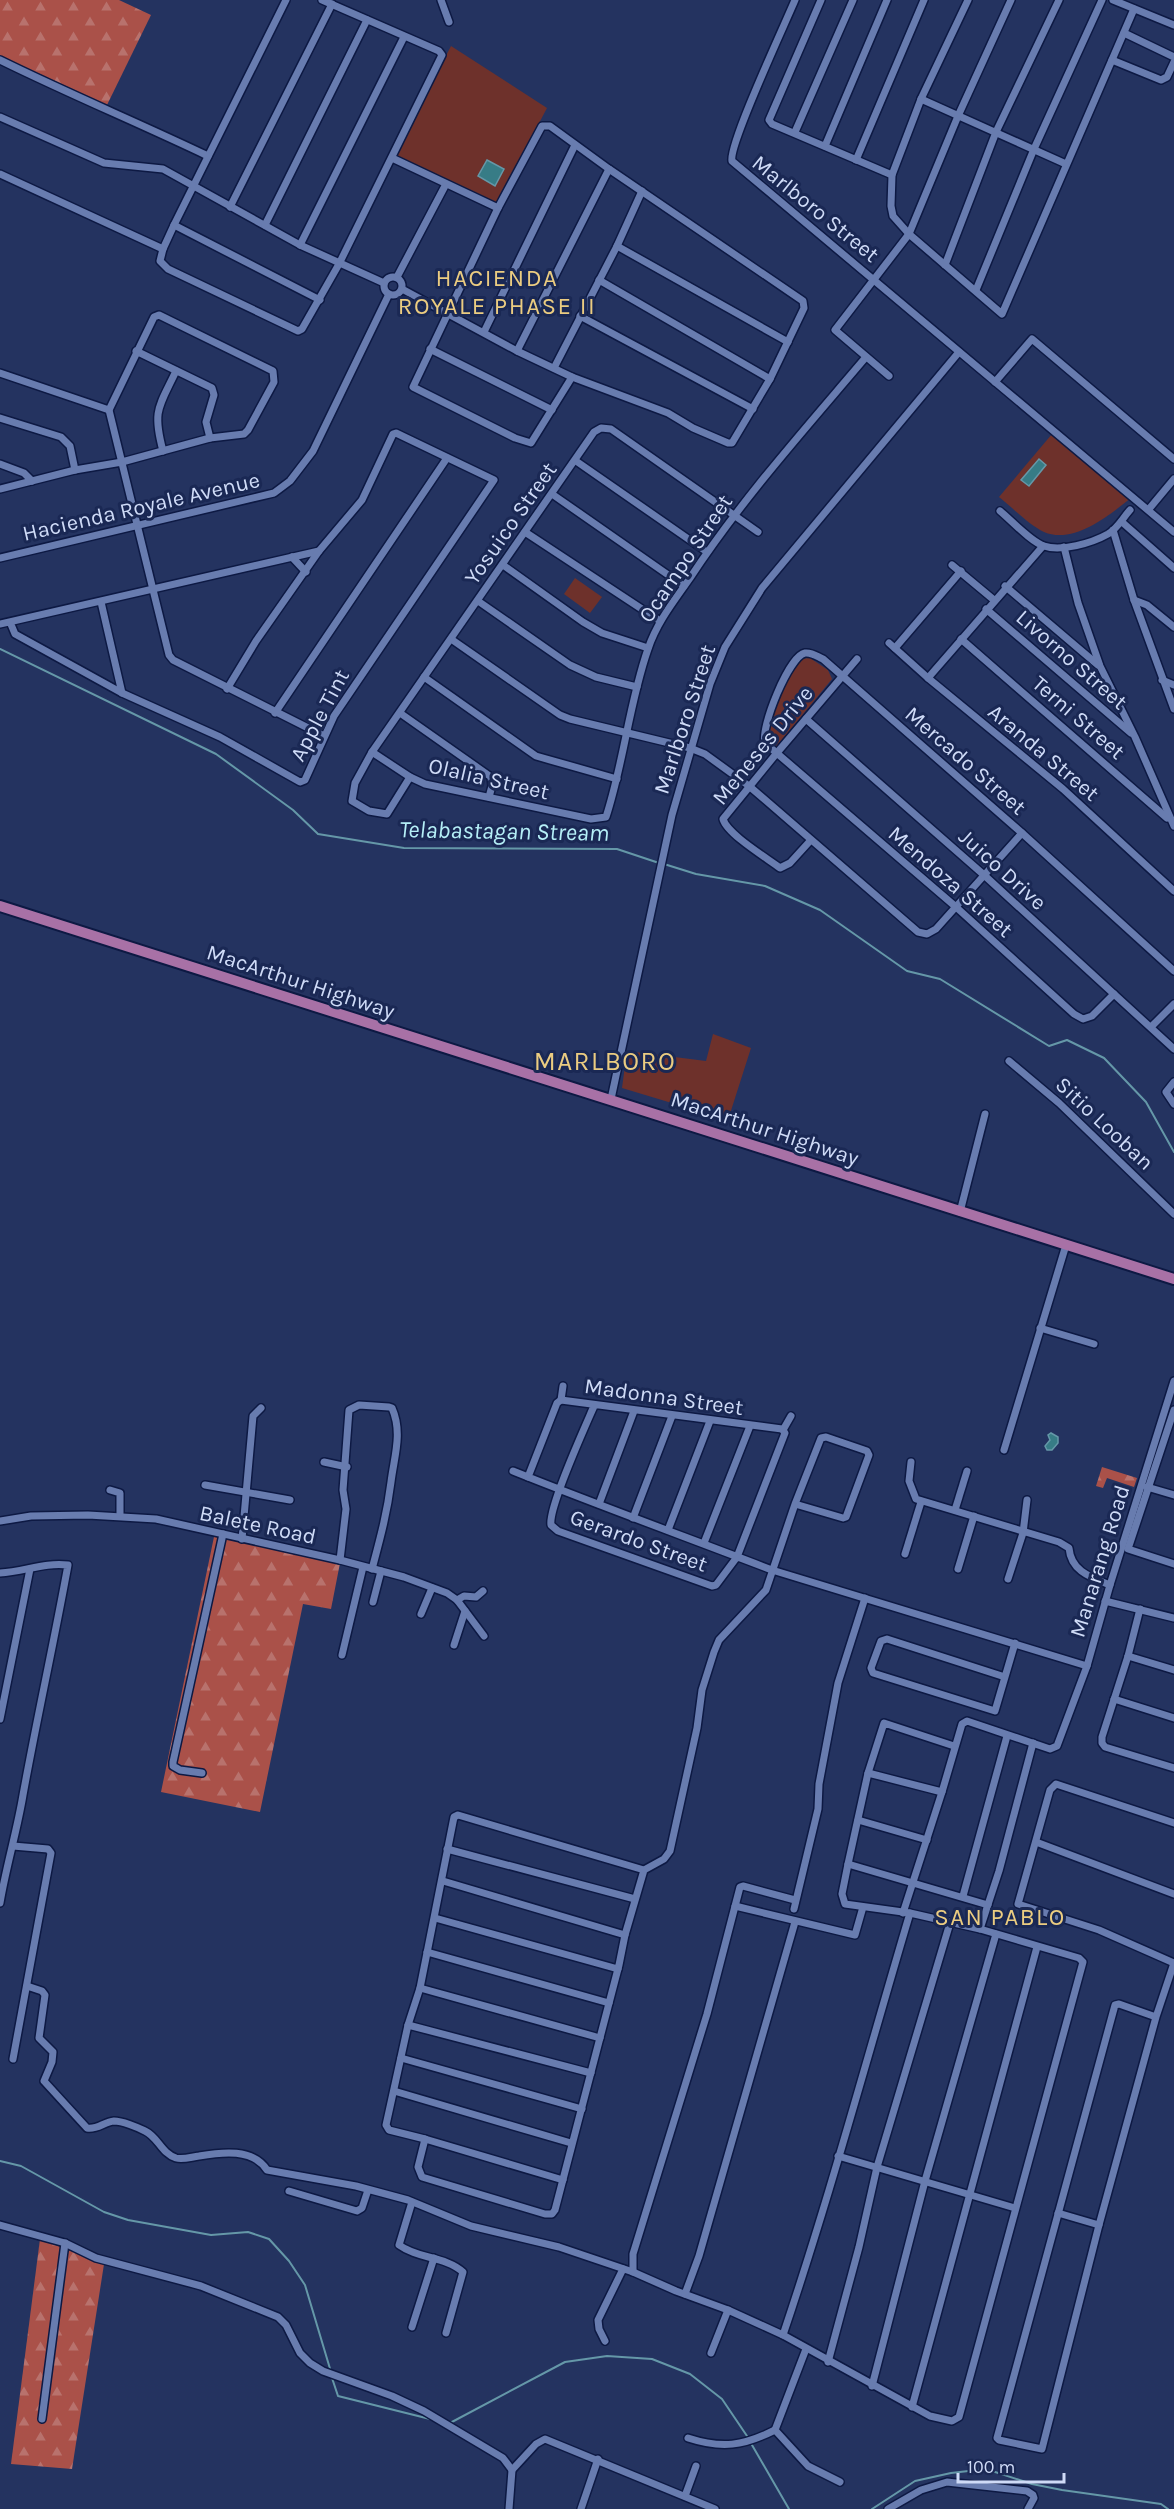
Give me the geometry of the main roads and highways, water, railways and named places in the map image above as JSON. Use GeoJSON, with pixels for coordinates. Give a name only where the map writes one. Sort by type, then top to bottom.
{"type":"FeatureCollection","features":[{"type":"Feature","properties":{"kind":"highway","name":"MacArthur Highway"},"geometry":{"type":"LineString","coordinates":[[0,906],[1174,1279]]}},
{"type":"Feature","properties":{"kind":"waterway","name":"Telabastagan Stream"},"geometry":{"type":"LineString","coordinates":[[0,649],[216,754],[293,810],[318,834],[404,848],[617,849],[659,863]]}},
{"type":"Feature","properties":{"kind":"waterway","name":"Telabastagan Stream"},"geometry":{"type":"LineString","coordinates":[[664,864],[696,874],[765,886],[820,910],[907,971],[940,979],[1049,1046],[1067,1040],[1104,1058],[1146,1102],[1174,1152]]}},
{"type":"Feature","properties":{"kind":"waterway"},"geometry":{"type":"LineString","coordinates":[[0,2161],[21,2166],[104,2212],[128,2220],[211,2235],[248,2232],[269,2239],[289,2261],[305,2285],[331,2372]]}},
{"type":"Feature","properties":{"kind":"waterway"},"geometry":{"type":"LineString","coordinates":[[450,2423],[565,2362],[607,2356],[652,2359],[690,2374],[722,2399],[747,2436]]}},
{"type":"Feature","properties":{"kind":"waterway"},"geometry":{"type":"LineString","coordinates":[[332,2378],[338,2396],[430,2419]]}},
{"type":"Feature","properties":{"kind":"waterway"},"geometry":{"type":"LineString","coordinates":[[752,2445],[789,2509]]}},
{"type":"Feature","properties":{"kind":"waterway"},"geometry":{"type":"LineString","coordinates":[[872,2509],[915,2481],[951,2473],[986,2469],[1032,2484],[1161,2504],[1168,2509]]}},
{"type":"Feature","properties":{"kind":"district","name":"HACIENDA ROYALE PHASE II"},"geometry":{"type":"Point","coordinates":[497,292]}},
{"type":"Feature","properties":{"kind":"district","name":"MARLBORO"},"geometry":{"type":"Point","coordinates":[605,1061]}},
{"type":"Feature","properties":{"kind":"district","name":"SAN PABLO"},"geometry":{"type":"Point","coordinates":[1000,1917]}}]}
